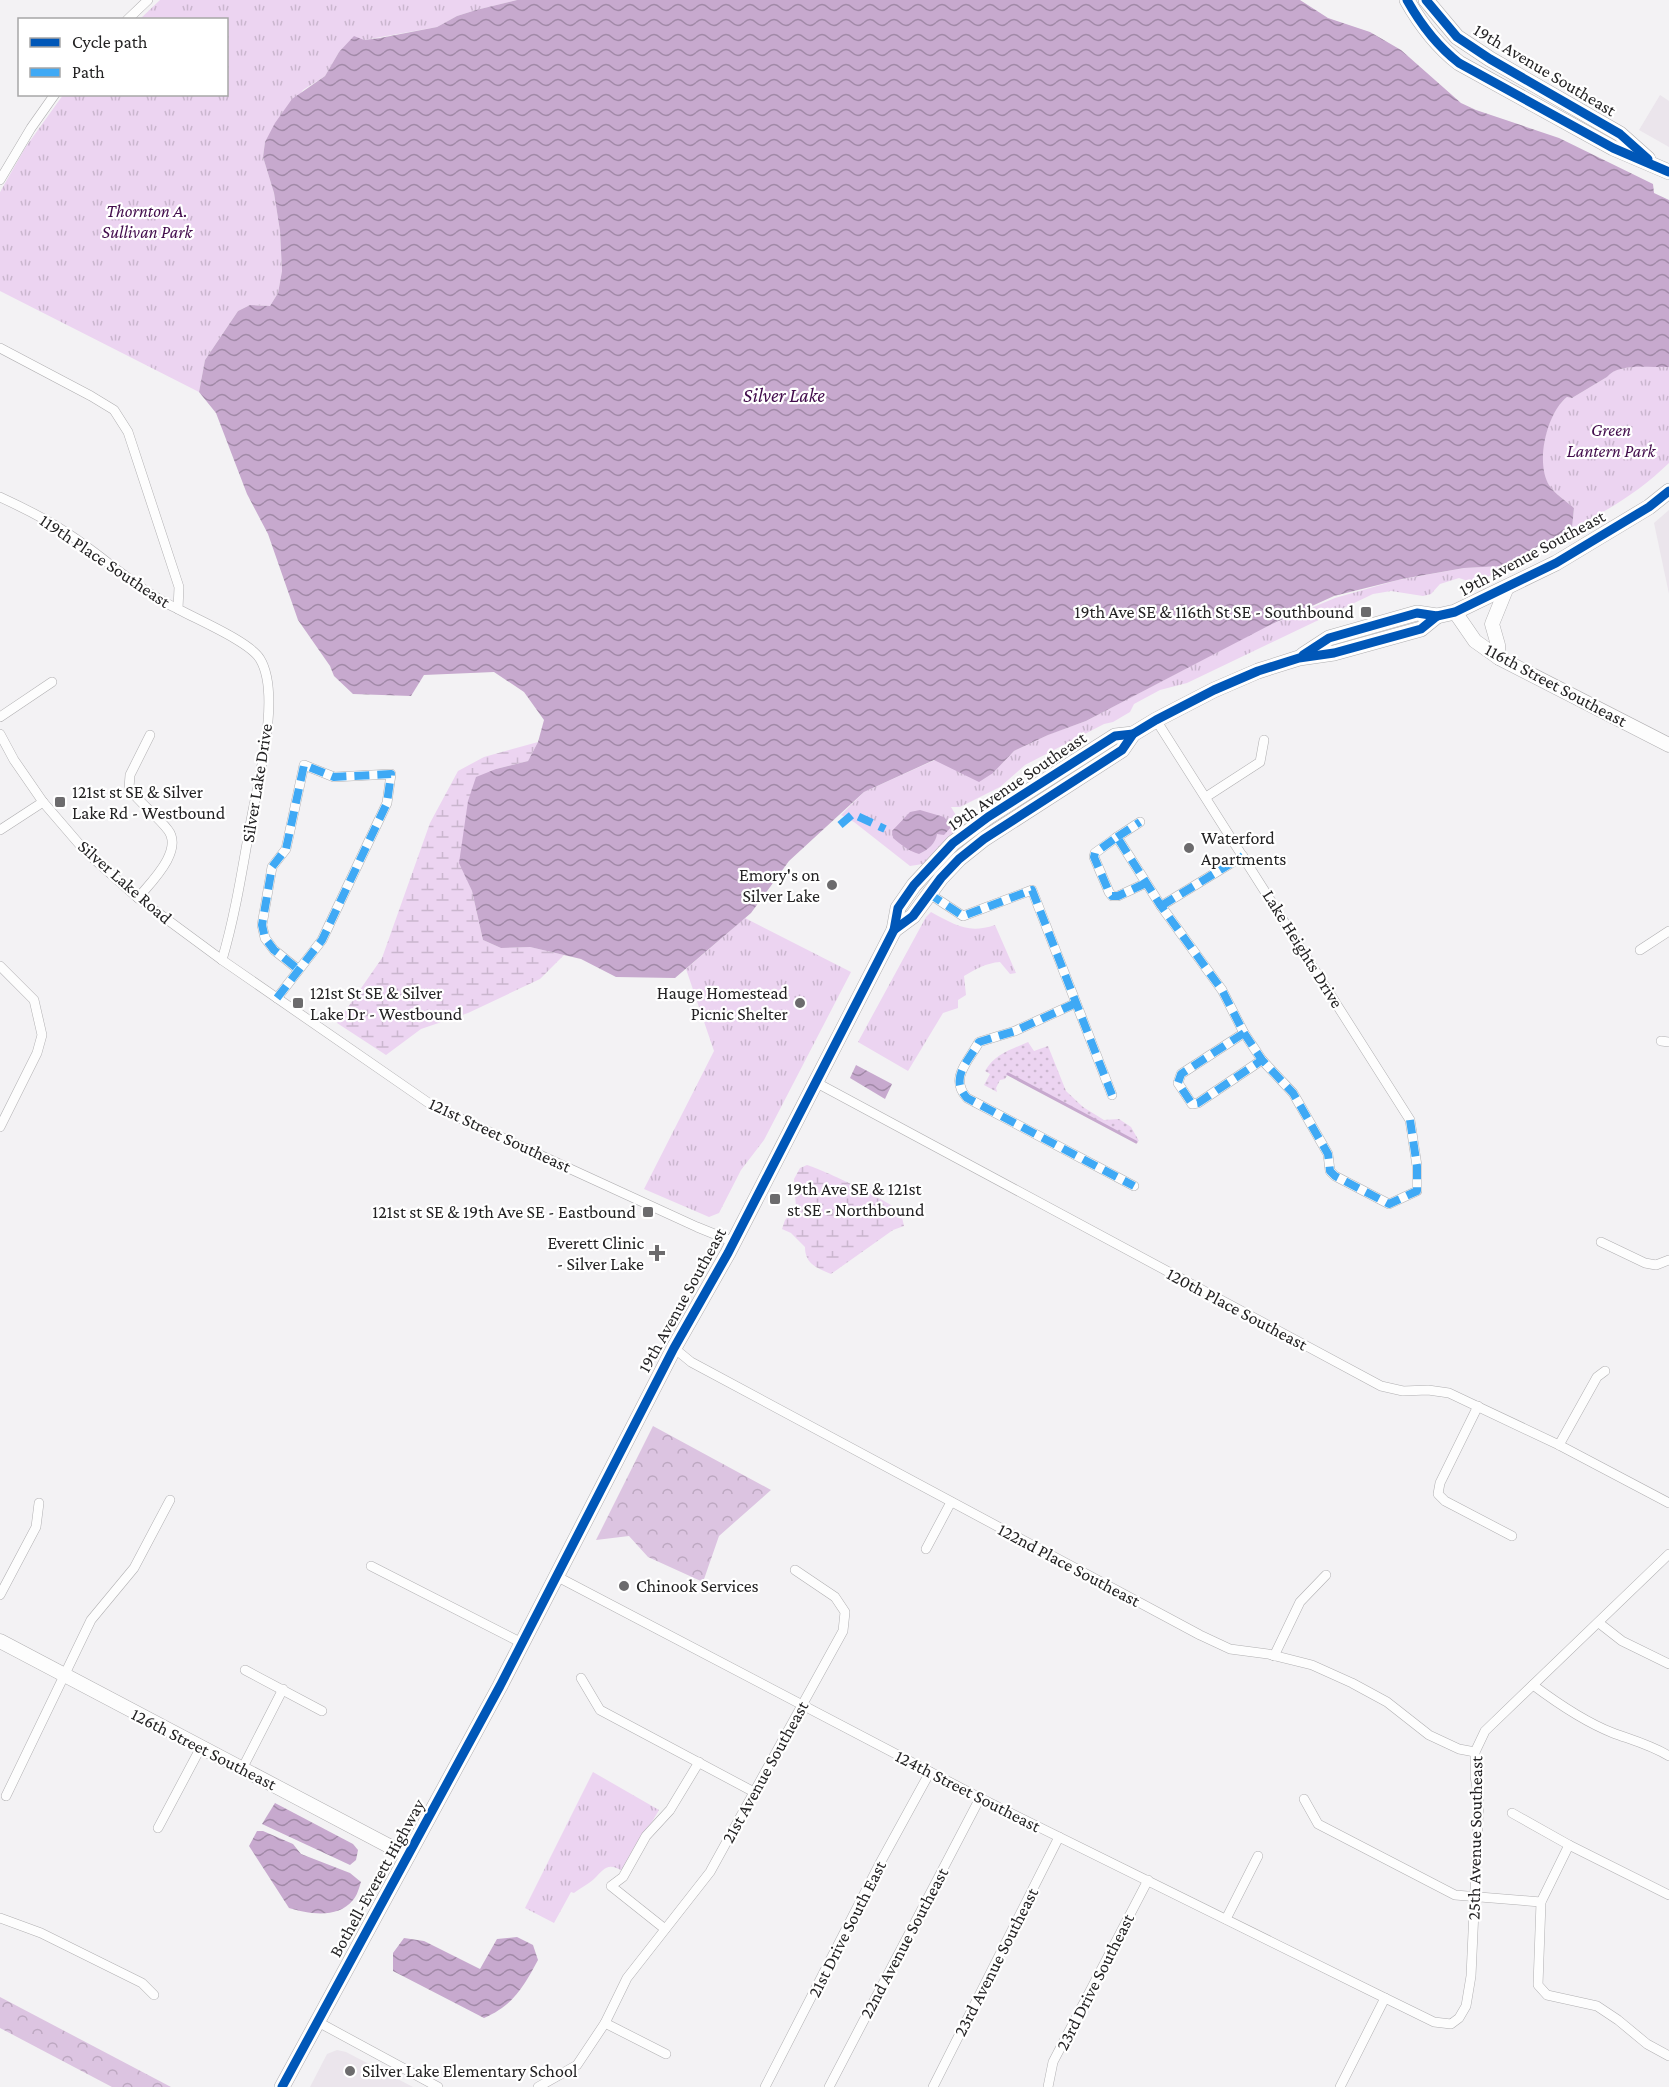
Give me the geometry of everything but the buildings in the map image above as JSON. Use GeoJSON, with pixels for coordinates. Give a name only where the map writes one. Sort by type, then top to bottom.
{"type":"FeatureCollection","features":[{"type":"Feature","properties":{"kind":"main road","name":"19th Avenue Southeast"},"geometry":{"type":"LineString","coordinates":[[1407,0],[1428,34],[1442,50],[1459,63],[1613,148],[1669,172]]}},
{"type":"Feature","properties":{"kind":"main road","name":"19th Avenue Southeast"},"geometry":{"type":"LineString","coordinates":[[1426,0],[1457,37],[1490,59],[1620,134],[1641,150],[1652,163]]}},
{"type":"Feature","properties":{"kind":"main road","name":"19th Avenue Southeast"},"geometry":{"type":"LineString","coordinates":[[894,930],[913,916],[928,893],[959,859],[984,839],[1122,750],[1133,734],[1156,720],[1214,690],[1258,671],[1299,658],[1335,653],[1421,629],[1437,616],[1455,612],[1565,558],[1649,507],[1669,491]]}},
{"type":"Feature","properties":{"kind":"main road","name":"19th Avenue Southeast"},"geometry":{"type":"LineString","coordinates":[[500,1686],[674,1348],[734,1242],[817,1083],[894,930],[898,908],[914,885],[953,843],[988,817],[1115,736],[1133,734]]}},
{"type":"Feature","properties":{"kind":"main road","name":"Bothell-Everett Highway"},"geometry":{"type":"LineString","coordinates":[[282,2087],[500,1686]]}},
{"type":"Feature","properties":{"kind":"street"},"geometry":{"type":"LineString","coordinates":[[129,18],[148,0]]}},
{"type":"Feature","properties":{"kind":"street"},"geometry":{"type":"LineString","coordinates":[[0,180],[31,128],[54,96]]}},
{"type":"Feature","properties":{"kind":"street"},"geometry":{"type":"LineString","coordinates":[[0,348],[114,410],[128,432],[179,587],[178,609]]}},
{"type":"Feature","properties":{"kind":"street","name":"119th Place Southeast"},"geometry":{"type":"LineString","coordinates":[[0,497],[26,509],[68,534],[161,601],[178,609]]}},
{"type":"Feature","properties":{"kind":"street"},"geometry":{"type":"LineString","coordinates":[[1499,658],[1492,624],[1507,587]]}},
{"type":"Feature","properties":{"kind":"street","name":"Silver Lake Drive"},"geometry":{"type":"LineString","coordinates":[[178,609],[249,647],[259,657],[265,669],[267,734],[232,926],[222,960]]}},
{"type":"Feature","properties":{"kind":"street","name":"116th Street Southeast"},"geometry":{"type":"LineString","coordinates":[[1455,612],[1475,641],[1499,658],[1669,745]]}},
{"type":"Feature","properties":{"kind":"street"},"geometry":{"type":"LineString","coordinates":[[0,717],[52,682]]}},
{"type":"Feature","properties":{"kind":"street","name":"Lake Heights Drive"},"geometry":{"type":"LineString","coordinates":[[1156,720],[1410,1119],[1418,1191],[1389,1204],[1335,1176],[1330,1171],[1328,1154],[1293,1093],[1262,1060]]}},
{"type":"Feature","properties":{"kind":"street","name":"Silver Lake Road"},"geometry":{"type":"LineString","coordinates":[[0,734],[14,760],[44,802],[86,852],[138,898],[222,960]]}},
{"type":"Feature","properties":{"kind":"street"},"geometry":{"type":"LineString","coordinates":[[138,898],[166,863],[172,842],[169,831],[136,799],[129,788],[130,775],[150,735]]}},
{"type":"Feature","properties":{"kind":"street"},"geometry":{"type":"LineString","coordinates":[[1206,797],[1260,762],[1264,740]]}},
{"type":"Feature","properties":{"kind":"street"},"geometry":{"type":"LineString","coordinates":[[277,998],[299,970],[322,940],[387,803],[391,774],[334,777],[304,765],[286,849],[272,867],[262,925],[265,938],[274,950],[299,970]]}},
{"type":"Feature","properties":{"kind":"street"},"geometry":{"type":"LineString","coordinates":[[0,830],[44,802]]}},
{"type":"Feature","properties":{"kind":"street"},"geometry":{"type":"LineString","coordinates":[[1140,822],[1096,850],[1094,857],[1112,896],[1118,896],[1146,883]]}},
{"type":"Feature","properties":{"kind":"street"},"geometry":{"type":"LineString","coordinates":[[1117,837],[1161,906],[1222,990],[1244,1033],[1262,1060],[1198,1104],[1192,1104],[1178,1083],[1181,1074],[1244,1033]]}},
{"type":"Feature","properties":{"kind":"street"},"geometry":{"type":"LineString","coordinates":[[1161,906],[1243,856]]}},
{"type":"Feature","properties":{"kind":"street"},"geometry":{"type":"LineString","coordinates":[[928,893],[963,916],[1032,890],[1112,1095]]}},
{"type":"Feature","properties":{"kind":"street"},"geometry":{"type":"LineString","coordinates":[[1640,950],[1669,931]]}},
{"type":"Feature","properties":{"kind":"street","name":"121st Street Southeast"},"geometry":{"type":"LineString","coordinates":[[222,960],[433,1106],[734,1242]]}},
{"type":"Feature","properties":{"kind":"street"},"geometry":{"type":"LineString","coordinates":[[0,966],[33,1000],[42,1035],[37,1053],[0,1127]]}},
{"type":"Feature","properties":{"kind":"street"},"geometry":{"type":"LineString","coordinates":[[1076,1003],[1015,1031],[979,1042],[958,1079],[960,1090],[967,1098],[1134,1186]]}},
{"type":"Feature","properties":{"kind":"street","name":"120th Place Southeast"},"geometry":{"type":"LineString","coordinates":[[817,1083],[1381,1386],[1403,1391],[1428,1390],[1449,1393],[1559,1445],[1669,1503]]}},
{"type":"Feature","properties":{"kind":"street"},"geometry":{"type":"LineString","coordinates":[[1601,1242],[1645,1263],[1656,1265],[1669,1260]]}},
{"type":"Feature","properties":{"kind":"street","name":"122nd Place Southeast"},"geometry":{"type":"LineString","coordinates":[[674,1348],[691,1362],[1210,1640],[1230,1649],[1312,1665],[1387,1702],[1429,1735],[1459,1749],[1475,1752]]}},
{"type":"Feature","properties":{"kind":"street"},"geometry":{"type":"LineString","coordinates":[[1559,1445],[1597,1377],[1605,1371]]}},
{"type":"Feature","properties":{"kind":"street"},"geometry":{"type":"LineString","coordinates":[[1478,1406],[1440,1483],[1438,1494],[1445,1501],[1512,1536]]}},
{"type":"Feature","properties":{"kind":"street"},"geometry":{"type":"LineString","coordinates":[[6,1796],[91,1620],[134,1568],[170,1500]]}},
{"type":"Feature","properties":{"kind":"street"},"geometry":{"type":"LineString","coordinates":[[926,1549],[951,1502]]}},
{"type":"Feature","properties":{"kind":"street"},"geometry":{"type":"LineString","coordinates":[[0,1595],[36,1527],[39,1503]]}},
{"type":"Feature","properties":{"kind":"street","name":"25th Avenue Southeast"},"geometry":{"type":"LineString","coordinates":[[1385,1998],[1434,2022],[1451,2024],[1459,2018],[1466,2006],[1471,1976],[1479,1801],[1475,1776],[1475,1752],[1485,1731],[1669,1554]]}},
{"type":"Feature","properties":{"kind":"street"},"geometry":{"type":"LineString","coordinates":[[371,1566],[522,1643]]}},
{"type":"Feature","properties":{"kind":"street","name":"21st Avenue Southeast"},"geometry":{"type":"LineString","coordinates":[[538,2087],[577,2065],[604,2023],[627,1978],[710,1872],[843,1631],[845,1612],[835,1597],[795,1570]]}},
{"type":"Feature","properties":{"kind":"street"},"geometry":{"type":"LineString","coordinates":[[1274,1656],[1300,1602],[1326,1575]]}},
{"type":"Feature","properties":{"kind":"street","name":"124th Street Southeast"},"geometry":{"type":"LineString","coordinates":[[556,1576],[980,1798],[1385,1998]]}},
{"type":"Feature","properties":{"kind":"street"},"geometry":{"type":"LineString","coordinates":[[1599,1623],[1622,1641],[1669,1664]]}},
{"type":"Feature","properties":{"kind":"street","name":"126th Street Southeast"},"geometry":{"type":"LineString","coordinates":[[0,1641],[408,1856]]}},
{"type":"Feature","properties":{"kind":"street"},"geometry":{"type":"LineString","coordinates":[[245,1670],[322,1711]]}},
{"type":"Feature","properties":{"kind":"street"},"geometry":{"type":"LineString","coordinates":[[581,1678],[600,1710],[754,1792]]}},
{"type":"Feature","properties":{"kind":"street"},"geometry":{"type":"LineString","coordinates":[[1533,1685],[1553,1700],[1612,1732],[1645,1743],[1669,1756]]}},
{"type":"Feature","properties":{"kind":"street"},"geometry":{"type":"LineString","coordinates":[[242,1769],[284,1689]]}},
{"type":"Feature","properties":{"kind":"street"},"geometry":{"type":"LineString","coordinates":[[158,1828],[201,1747]]}},
{"type":"Feature","properties":{"kind":"street"},"geometry":{"type":"LineString","coordinates":[[665,1929],[611,1886],[623,1877],[646,1836],[670,1810],[699,1762]]}},
{"type":"Feature","properties":{"kind":"street","name":"21st Drive South East"},"geometry":{"type":"LineString","coordinates":[[765,2087],[879,1864],[930,1772]]}},
{"type":"Feature","properties":{"kind":"street","name":"22nd Avenue Southeast"},"geometry":{"type":"LineString","coordinates":[[829,2087],[980,1798]]}},
{"type":"Feature","properties":{"kind":"street"},"geometry":{"type":"LineString","coordinates":[[1304,1798],[1318,1824],[1455,1895],[1541,1902]]}},
{"type":"Feature","properties":{"kind":"street"},"geometry":{"type":"LineString","coordinates":[[1512,1813],[1569,1845],[1669,1895]]}},
{"type":"Feature","properties":{"kind":"street","name":"23rd Avenue Southeast"},"geometry":{"type":"LineString","coordinates":[[933,2087],[1059,1837]]}},
{"type":"Feature","properties":{"kind":"street"},"geometry":{"type":"LineString","coordinates":[[1569,1845],[1541,1902],[1538,1984],[1547,1995],[1597,2007],[1618,2020],[1647,2044],[1669,2056]]}},
{"type":"Feature","properties":{"kind":"street"},"geometry":{"type":"LineString","coordinates":[[1226,1918],[1258,1856]]}},
{"type":"Feature","properties":{"kind":"street","name":"23rd Drive Southeast"},"geometry":{"type":"LineString","coordinates":[[1048,2087],[1053,2062],[1148,1880]]}},
{"type":"Feature","properties":{"kind":"street"},"geometry":{"type":"LineString","coordinates":[[0,1918],[40,1933],[142,1983],[154,1995]]}},
{"type":"Feature","properties":{"kind":"street"},"geometry":{"type":"LineString","coordinates":[[1340,2087],[1385,1998]]}},
{"type":"Feature","properties":{"kind":"street"},"geometry":{"type":"LineString","coordinates":[[318,2022],[438,2087]]}},
{"type":"Feature","properties":{"kind":"street"},"geometry":{"type":"LineString","coordinates":[[604,2023],[666,2054]]}},
{"type":"Feature","properties":{"kind":"shaded area"},"geometry":{"type":"Polygon","coordinates":[[[1660,95],[1669,101],[1669,147],[1639,130],[1660,95]]]}},
{"type":"Feature","properties":{"kind":"shaded area"},"geometry":{"type":"Polygon","coordinates":[[[1669,510],[1669,594],[1654,523],[1669,510]]]}},
{"type":"Feature","properties":{"kind":"shaded area","name":"Silver Lake Elementary School"},"geometry":{"type":"Polygon","coordinates":[[[337,2050],[346,2052],[413,2087],[310,2087],[327,2054],[337,2050]]]}},
{"type":"Feature","properties":{"kind":"green space","name":"Thornton A. Sullivan Park"},"geometry":{"type":"Polygon","coordinates":[[[160,0],[517,0],[457,16],[437,27],[364,40],[339,52],[325,76],[303,90],[265,142],[263,157],[274,193],[280,231],[282,271],[278,293],[270,306],[250,305],[238,311],[205,360],[199,392],[0,291],[0,192],[25,148],[62,96],[228,96],[228,18],[141,18],[160,0]]]}},
{"type":"Feature","properties":{"kind":"green space","name":"Green Lantern Park"},"geometry":{"type":"Polygon","coordinates":[[[1669,367],[1669,463],[1623,500],[1572,528],[1574,508],[1551,488],[1543,464],[1545,438],[1554,414],[1567,397],[1572,398],[1610,373],[1624,368],[1669,367]]]}},
{"type":"Feature","properties":{"kind":"green space"},"geometry":{"type":"Polygon","coordinates":[[[1502,566],[1498,572],[1476,582],[1459,578],[1440,584],[1431,594],[1423,596],[1391,591],[1373,594],[1187,683],[1160,690],[1134,704],[1130,712],[1113,722],[1104,724],[1025,765],[1000,787],[960,807],[951,807],[963,827],[923,864],[910,866],[854,822],[841,815],[864,792],[935,760],[993,773],[1014,751],[1050,734],[1086,721],[1263,628],[1335,598],[1398,580],[1464,568],[1502,566]]]}},
{"type":"Feature","properties":{"kind":"green space"},"geometry":{"type":"Polygon","coordinates":[[[538,742],[528,761],[496,769],[465,832],[460,863],[472,891],[483,940],[501,948],[530,947],[564,955],[540,979],[468,1013],[421,1029],[386,1055],[337,1023],[382,958],[430,823],[458,771],[484,757],[538,742]]]}},
{"type":"Feature","properties":{"kind":"green space"},"geometry":{"type":"Polygon","coordinates":[[[931,912],[962,927],[977,929],[995,925],[1016,973],[1010,974],[1000,962],[986,965],[964,976],[966,995],[958,1000],[958,1008],[943,1013],[908,1071],[858,1042],[926,917],[931,912]]]}},
{"type":"Feature","properties":{"kind":"green space"},"geometry":{"type":"Polygon","coordinates":[[[745,918],[851,972],[764,1140],[741,1170],[719,1213],[709,1217],[644,1189],[714,1051],[686,969],[745,918]]]}},
{"type":"Feature","properties":{"kind":"green space"},"geometry":{"type":"Polygon","coordinates":[[[1028,1042],[1034,1051],[1048,1046],[1066,1091],[1083,1107],[1104,1120],[1119,1119],[1131,1127],[1139,1141],[1136,1142],[1008,1074],[1005,1079],[1000,1080],[996,1088],[997,1092],[984,1085],[990,1074],[985,1071],[993,1060],[1028,1042]]]}},
{"type":"Feature","properties":{"kind":"green space"},"geometry":{"type":"Polygon","coordinates":[[[807,1165],[856,1186],[894,1207],[900,1212],[904,1226],[893,1230],[831,1274],[817,1267],[807,1258],[805,1247],[791,1233],[782,1229],[785,1220],[796,1208],[794,1179],[800,1168],[807,1165]]]}},
{"type":"Feature","properties":{"kind":"green space"},"geometry":{"type":"Polygon","coordinates":[[[653,1426],[771,1490],[719,1536],[703,1582],[648,1557],[629,1536],[596,1540],[653,1426]]]}},
{"type":"Feature","properties":{"kind":"green space"},"geometry":{"type":"Polygon","coordinates":[[[593,1772],[659,1810],[623,1871],[607,1867],[590,1883],[574,1893],[571,1892],[554,1923],[525,1908],[593,1772]]]}},
{"type":"Feature","properties":{"kind":"green space"},"geometry":{"type":"Polygon","coordinates":[[[0,1997],[171,2087],[112,2087],[0,2028],[0,1997]]]}},
{"type":"Feature","properties":{"kind":"water","name":"Silver Lake"},"geometry":{"type":"Polygon","coordinates":[[[517,0],[1300,0],[1328,18],[1370,32],[1401,50],[1461,103],[1559,138],[1653,184],[1654,193],[1669,200],[1669,367],[1619,369],[1572,398],[1567,397],[1560,404],[1545,438],[1543,464],[1549,485],[1574,508],[1572,528],[1502,566],[1464,568],[1402,579],[1334,596],[1268,626],[1086,721],[1014,751],[993,773],[979,782],[934,760],[864,792],[789,861],[751,913],[675,978],[616,977],[581,959],[530,947],[501,948],[483,940],[472,891],[459,863],[468,801],[476,777],[528,761],[538,742],[544,720],[524,692],[494,672],[424,675],[411,696],[353,694],[334,676],[330,666],[298,620],[268,534],[247,494],[216,413],[199,392],[205,360],[238,311],[250,305],[270,306],[278,293],[282,271],[280,231],[274,193],[263,157],[265,142],[292,99],[325,76],[339,52],[354,36],[364,40],[437,27],[457,16],[517,0]]]}},
{"type":"Feature","properties":{"kind":"water"},"geometry":{"type":"Polygon","coordinates":[[[920,810],[944,817],[952,826],[944,835],[937,834],[931,846],[919,854],[896,841],[892,831],[910,812],[920,810]]]}},
{"type":"Feature","properties":{"kind":"water"},"geometry":{"type":"Polygon","coordinates":[[[856,1065],[892,1084],[885,1099],[850,1078],[856,1065]]]}},
{"type":"Feature","properties":{"kind":"water"},"geometry":{"type":"Polygon","coordinates":[[[275,1803],[353,1844],[358,1850],[356,1860],[350,1865],[262,1824],[275,1803]]]}},
{"type":"Feature","properties":{"kind":"water"},"geometry":{"type":"Polygon","coordinates":[[[257,1831],[263,1831],[293,1844],[301,1854],[350,1873],[361,1882],[358,1892],[347,1906],[331,1912],[314,1913],[289,1908],[249,1846],[257,1831]]]}},
{"type":"Feature","properties":{"kind":"water"},"geometry":{"type":"Polygon","coordinates":[[[517,1937],[533,1945],[538,1960],[517,1994],[503,2008],[484,2018],[393,1971],[393,1953],[404,1938],[424,1941],[480,1969],[497,1939],[517,1937]]]}},
{"type":"Feature","properties":{"kind":"waterway"},"geometry":{"type":"LineString","coordinates":[[1008,1074],[1136,1142]]}},
{"type":"Feature","properties":{"kind":"marked path"},"geometry":{"type":"LineString","coordinates":[[277,998],[322,940],[387,803],[391,774],[334,777],[304,765],[286,849],[272,867],[262,925],[265,938],[274,950],[299,970]]}},
{"type":"Feature","properties":{"kind":"marked path"},"geometry":{"type":"LineString","coordinates":[[840,825],[853,814],[885,829]]}},
{"type":"Feature","properties":{"kind":"marked path"},"geometry":{"type":"LineString","coordinates":[[1117,837],[1140,822]]}},
{"type":"Feature","properties":{"kind":"marked path"},"geometry":{"type":"LineString","coordinates":[[1146,883],[1118,896],[1112,896],[1094,857],[1095,853],[1117,837],[1161,906],[1222,990],[1244,1033],[1262,1060],[1293,1093],[1328,1154],[1330,1171],[1335,1176],[1389,1204],[1417,1191],[1417,1166],[1410,1120]]}},
{"type":"Feature","properties":{"kind":"marked path"},"geometry":{"type":"LineString","coordinates":[[1161,906],[1243,856]]}},
{"type":"Feature","properties":{"kind":"marked path"},"geometry":{"type":"LineString","coordinates":[[928,893],[963,916],[1032,890],[1112,1095]]}},
{"type":"Feature","properties":{"kind":"marked path"},"geometry":{"type":"LineString","coordinates":[[1076,1003],[1015,1031],[979,1042],[962,1070],[960,1077],[962,1091],[967,1098],[1134,1186]]}},
{"type":"Feature","properties":{"kind":"marked path"},"geometry":{"type":"LineString","coordinates":[[1244,1033],[1181,1074],[1178,1083],[1192,1104],[1198,1103],[1262,1060]]}},
{"type":"Feature","properties":{"kind":"cycle path"},"geometry":{"type":"LineString","coordinates":[[1407,0],[1430,34],[1459,63],[1613,148],[1669,172]]}},
{"type":"Feature","properties":{"kind":"cycle path"},"geometry":{"type":"LineString","coordinates":[[1426,0],[1457,37],[1490,59],[1620,134],[1648,159]]}},
{"type":"Feature","properties":{"kind":"cycle path"},"geometry":{"type":"LineString","coordinates":[[1303,655],[1329,638],[1417,613],[1437,616],[1455,612],[1556,563],[1649,507],[1669,491]]}},
{"type":"Feature","properties":{"kind":"cycle path"},"geometry":{"type":"LineString","coordinates":[[894,930],[913,916],[941,878],[959,859],[984,839],[1122,750],[1133,734],[1156,720],[1214,690],[1258,671],[1299,658],[1334,653],[1421,629],[1437,616]]}},
{"type":"Feature","properties":{"kind":"cycle path"},"geometry":{"type":"LineString","coordinates":[[282,2087],[500,1686],[674,1348],[728,1253],[894,930],[898,908],[914,885],[953,843],[988,817],[1115,736],[1133,734]]}},
{"type":"Feature","properties":{"kind":"place","name":"19th Ave SE & 116th St SE - Southbound"},"geometry":{"type":"Point","coordinates":[1366,612]}},
{"type":"Feature","properties":{"kind":"place","name":"121st st SE & Silver Lake Rd - Westbound"},"geometry":{"type":"Point","coordinates":[60,802]}},
{"type":"Feature","properties":{"kind":"place","name":"Waterford Apartments"},"geometry":{"type":"Point","coordinates":[1189,848]}},
{"type":"Feature","properties":{"kind":"place","name":"Emory's on Silver Lake"},"geometry":{"type":"Point","coordinates":[832,885]}},
{"type":"Feature","properties":{"kind":"place","name":"121st St SE & Silver Lake Dr - Westbound"},"geometry":{"type":"Point","coordinates":[298,1003]}},
{"type":"Feature","properties":{"kind":"place","name":"Hauge Homestead Picnic Shelter"},"geometry":{"type":"Point","coordinates":[800,1003]}},
{"type":"Feature","properties":{"kind":"place","name":"19th Ave SE & 121st st SE - Northbound"},"geometry":{"type":"Point","coordinates":[775,1199]}},
{"type":"Feature","properties":{"kind":"place","name":"121st st SE & 19th Ave SE - Eastbound"},"geometry":{"type":"Point","coordinates":[648,1212]}},
{"type":"Feature","properties":{"kind":"place","name":"Everett Clinic - Silver Lake"},"geometry":{"type":"Point","coordinates":[657,1253]}},
{"type":"Feature","properties":{"kind":"place","name":"Chinook Services"},"geometry":{"type":"Point","coordinates":[624,1586]}},
{"type":"Feature","properties":{"kind":"place","name":"Silver Lake Elementary School"},"geometry":{"type":"Point","coordinates":[350,2071]}}]}
